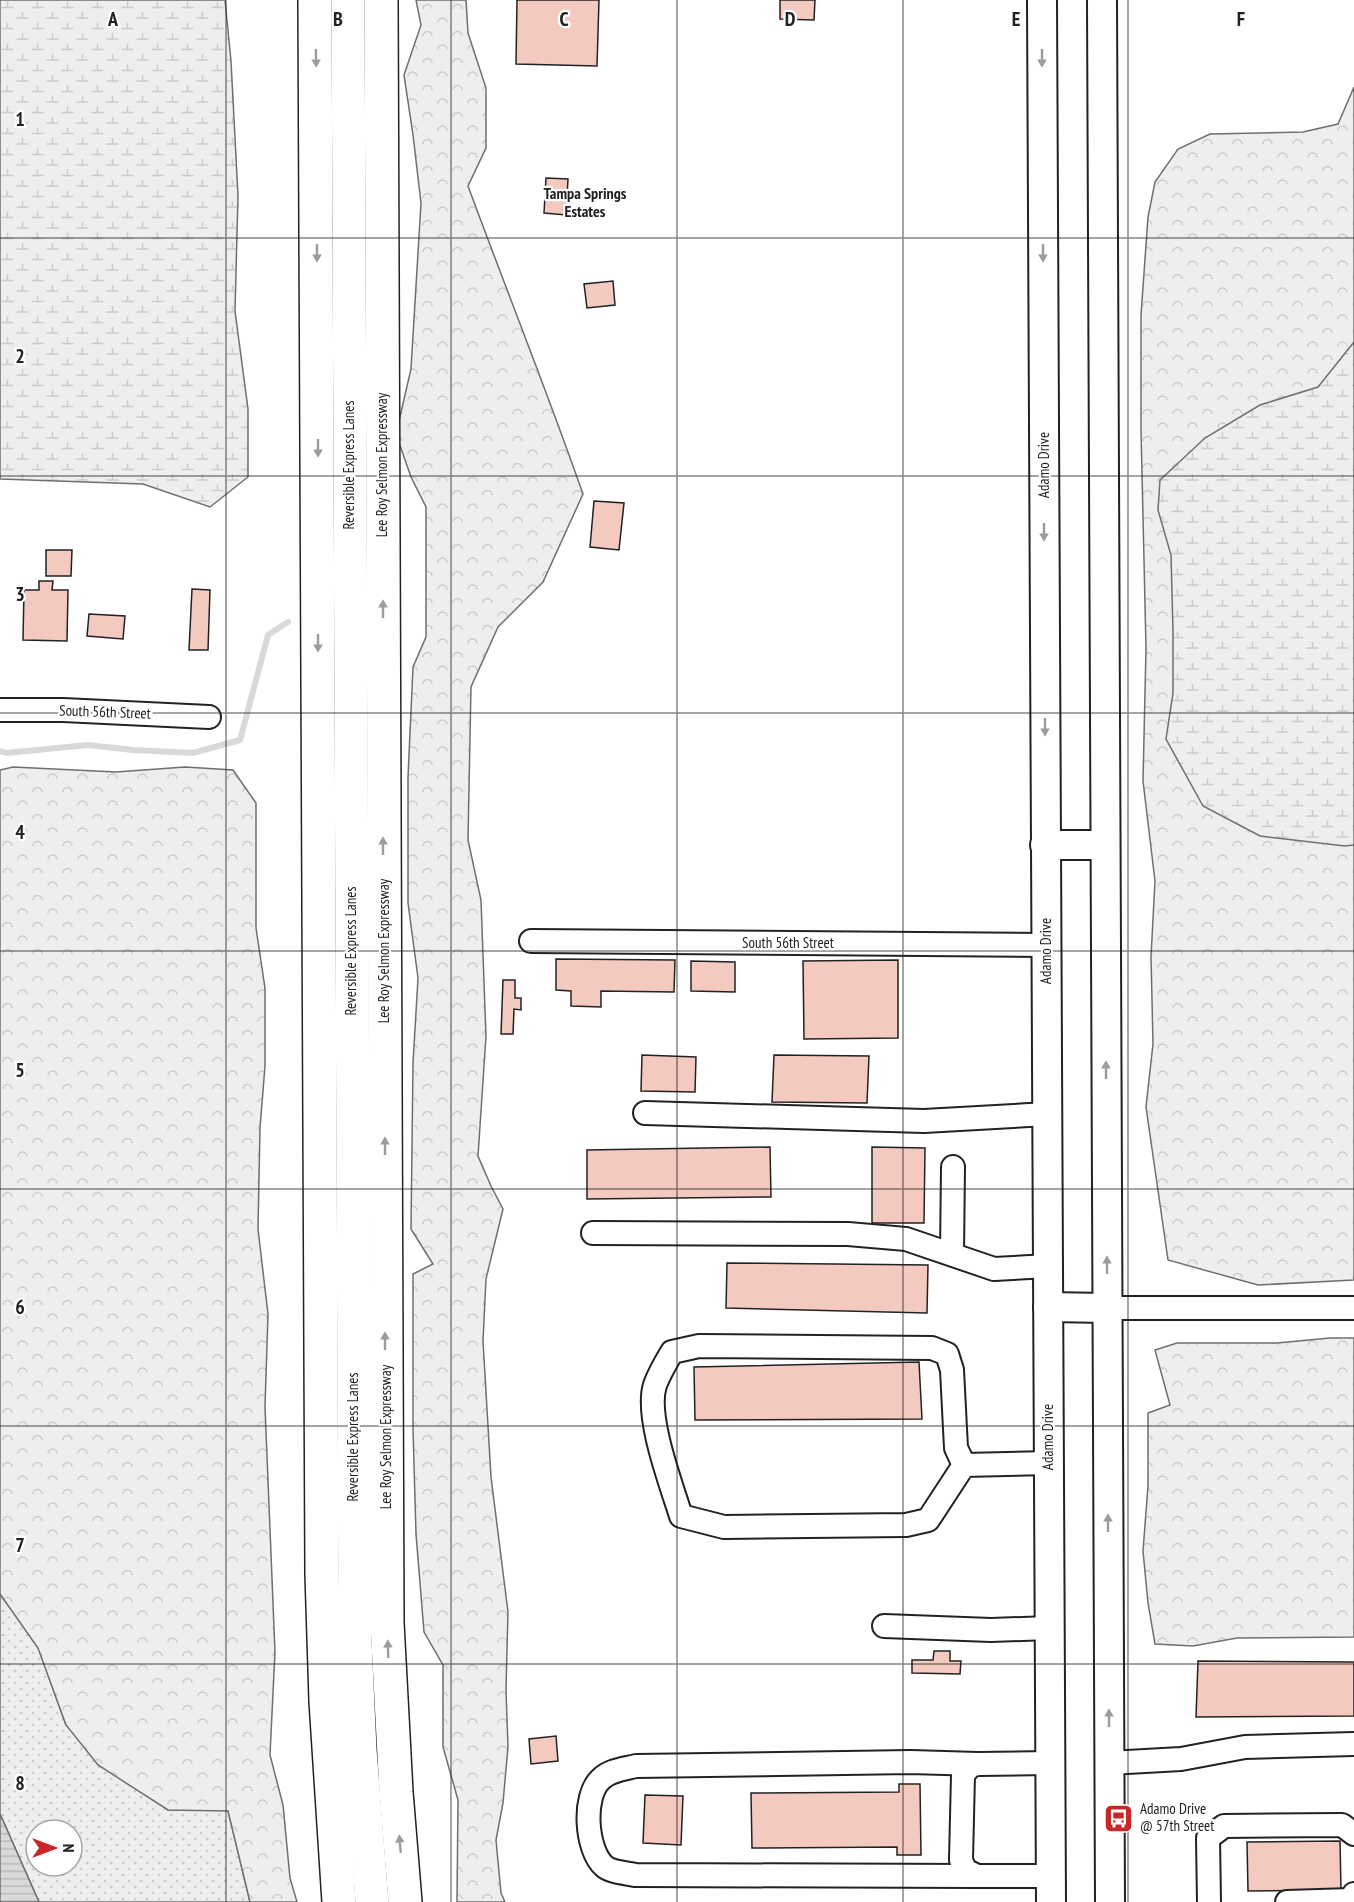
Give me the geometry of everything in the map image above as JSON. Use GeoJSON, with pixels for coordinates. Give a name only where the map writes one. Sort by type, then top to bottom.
{"type":"FeatureCollection","features":[{"type":"Feature","properties":{"kind":"highway"},"geometry":{"type":"LineString","coordinates":[[315,0],[322,1574],[326,1701],[339,1902]]}},
{"type":"Feature","properties":{"kind":"highway","name":"Reversible Express Lanes"},"geometry":{"type":"LineString","coordinates":[[348,0],[355,1640],[360,1750],[372,1902]]}},
{"type":"Feature","properties":{"kind":"highway","name":"Lee Roy Selmon Expressway"},"geometry":{"type":"LineString","coordinates":[[381,0],[387,1601],[392,1728],[405,1902]]}},
{"type":"Feature","properties":{"kind":"main road","name":"Adamo Drive"},"geometry":{"type":"LineString","coordinates":[[1042,0],[1051,1889]]}},
{"type":"Feature","properties":{"kind":"main road"},"geometry":{"type":"LineString","coordinates":[[1102,0],[1110,1902]]}},
{"type":"Feature","properties":{"kind":"main road"},"geometry":{"type":"LineString","coordinates":[[1045,845],[1105,845]]}},
{"type":"Feature","properties":{"kind":"main road"},"geometry":{"type":"LineString","coordinates":[[1048,1307],[1107,1308]]}},
{"type":"Feature","properties":{"kind":"street","name":"South 56th Street"},"geometry":{"type":"LineString","coordinates":[[0,710],[63,710],[210,717]]}},
{"type":"Feature","properties":{"kind":"street","name":"South 56th Street"},"geometry":{"type":"LineString","coordinates":[[531,941],[1046,945]]}},
{"type":"Feature","properties":{"kind":"street"},"geometry":{"type":"LineString","coordinates":[[645,1113],[924,1121],[1047,1114]]}},
{"type":"Feature","properties":{"kind":"street"},"geometry":{"type":"LineString","coordinates":[[952,1167],[952,1254]]}},
{"type":"Feature","properties":{"kind":"street"},"geometry":{"type":"LineString","coordinates":[[593,1233],[848,1234],[906,1239],[994,1269],[1048,1266]]}},
{"type":"Feature","properties":{"kind":"street"},"geometry":{"type":"LineString","coordinates":[[1107,1308],[1354,1308]]}},
{"type":"Feature","properties":{"kind":"street"},"geometry":{"type":"LineString","coordinates":[[699,1346],[932,1348],[947,1354],[952,1370],[956,1448],[964,1465],[928,1520],[906,1525],[724,1527],[681,1516],[659,1444],[652,1404],[654,1386],[672,1352],[699,1346]]}},
{"type":"Feature","properties":{"kind":"street"},"geometry":{"type":"LineString","coordinates":[[964,1465],[1048,1464]]}},
{"type":"Feature","properties":{"kind":"street"},"geometry":{"type":"LineString","coordinates":[[884,1626],[991,1630],[1049,1628]]}},
{"type":"Feature","properties":{"kind":"street"},"geometry":{"type":"LineString","coordinates":[[1109,1762],[1181,1759],[1245,1746],[1354,1743]]}},
{"type":"Feature","properties":{"kind":"street"},"geometry":{"type":"LineString","coordinates":[[1050,1762],[636,1766],[614,1771],[601,1779],[592,1791],[589,1810],[590,1839],[595,1856],[605,1868],[635,1875],[976,1876],[1051,1889]]}},
{"type":"Feature","properties":{"kind":"street"},"geometry":{"type":"LineString","coordinates":[[976,1876],[965,1870],[961,1860],[963,1774],[970,1766],[978,1764]]}},
{"type":"Feature","properties":{"kind":"street"},"geometry":{"type":"LineString","coordinates":[[1209,1902],[1208,1838],[1224,1826],[1342,1825],[1354,1834]]}},
{"type":"Feature","properties":{"kind":"street"},"geometry":{"type":"LineString","coordinates":[[1287,1902],[1351,1900],[1354,1894]]}},
{"type":"Feature","properties":{"kind":"green space"},"geometry":{"type":"Polygon","coordinates":[[[0,0],[225,0],[231,61],[238,196],[235,311],[248,409],[248,477],[210,507],[143,484],[0,479],[0,0]]]}},
{"type":"Feature","properties":{"kind":"green space"},"geometry":{"type":"Polygon","coordinates":[[[416,0],[466,0],[468,33],[486,88],[486,148],[468,186],[583,494],[543,582],[498,627],[471,687],[468,840],[481,900],[486,1036],[478,1156],[503,1209],[486,1279],[483,1341],[491,1477],[508,1612],[506,1690],[508,1747],[503,1803],[496,1840],[501,1893],[505,1902],[457,1902],[458,1800],[443,1747],[443,1665],[424,1632],[416,1534],[413,1274],[433,1264],[411,1229],[413,1063],[418,978],[408,903],[408,777],[413,667],[426,637],[426,507],[411,477],[396,434],[411,369],[421,203],[404,75],[421,25],[416,0]]]}},
{"type":"Feature","properties":{"kind":"green space"},"geometry":{"type":"Polygon","coordinates":[[[1354,87],[1354,1280],[1258,1285],[1168,1260],[1146,1107],[1153,1044],[1151,957],[1155,881],[1143,781],[1146,648],[1141,315],[1148,217],[1155,182],[1178,149],[1210,134],[1303,132],[1338,124],[1354,87]]]}},
{"type":"Feature","properties":{"kind":"green space"},"geometry":{"type":"Polygon","coordinates":[[[1354,342],[1354,845],[1345,846],[1260,836],[1203,806],[1166,739],[1173,693],[1171,555],[1158,510],[1160,480],[1205,438],[1260,405],[1318,387],[1354,342]]]}},
{"type":"Feature","properties":{"kind":"green space"},"geometry":{"type":"Polygon","coordinates":[[[13,767],[116,772],[185,767],[233,770],[256,803],[256,928],[265,988],[265,1066],[260,1128],[258,1229],[268,1314],[265,1407],[275,1652],[270,1755],[283,1805],[290,1878],[297,1902],[250,1902],[228,1811],[168,1810],[98,1765],[66,1725],[38,1648],[0,1594],[0,770],[13,767]]]}},
{"type":"Feature","properties":{"kind":"green space"},"geometry":{"type":"Polygon","coordinates":[[[1354,1338],[1354,1637],[1237,1638],[1193,1646],[1155,1644],[1143,1551],[1148,1486],[1148,1413],[1170,1405],[1155,1350],[1177,1343],[1277,1343],[1354,1338]]]}},
{"type":"Feature","properties":{"kind":"green space"},"geometry":{"type":"Polygon","coordinates":[[[0,1594],[38,1647],[66,1725],[168,1810],[228,1810],[250,1902],[39,1902],[28,1878],[84,1878],[84,1818],[24,1818],[24,1868],[0,1814],[0,1594]]]}},
{"type":"Feature","properties":{"kind":"shaded area"},"geometry":{"type":"Polygon","coordinates":[[[0,1814],[24,1868],[24,1878],[28,1878],[39,1902],[0,1902],[0,1814]]]}},
{"type":"Feature","properties":{"kind":"building"},"geometry":{"type":"Polygon","coordinates":[[[517,0],[599,0],[597,66],[516,64],[517,0]]]}},
{"type":"Feature","properties":{"kind":"building"},"geometry":{"type":"Polygon","coordinates":[[[780,0],[815,0],[814,20],[780,19],[780,0]]]}},
{"type":"Feature","properties":{"kind":"building"},"geometry":{"type":"Polygon","coordinates":[[[546,178],[568,179],[566,215],[544,213],[546,178]]]}},
{"type":"Feature","properties":{"kind":"building"},"geometry":{"type":"Polygon","coordinates":[[[613,281],[615,305],[587,308],[584,284],[613,281]]]}},
{"type":"Feature","properties":{"kind":"building"},"geometry":{"type":"Polygon","coordinates":[[[594,501],[624,503],[619,550],[590,547],[594,501]]]}},
{"type":"Feature","properties":{"kind":"building"},"geometry":{"type":"Polygon","coordinates":[[[46,550],[72,550],[71,576],[46,576],[46,550]]]}},
{"type":"Feature","properties":{"kind":"building"},"geometry":{"type":"Polygon","coordinates":[[[39,581],[53,581],[52,590],[68,590],[67,641],[23,640],[24,590],[39,590],[39,581]]]}},
{"type":"Feature","properties":{"kind":"building"},"geometry":{"type":"Polygon","coordinates":[[[192,589],[210,590],[208,650],[189,650],[192,589]]]}},
{"type":"Feature","properties":{"kind":"building"},"geometry":{"type":"Polygon","coordinates":[[[89,614],[125,616],[123,639],[87,636],[89,614]]]}},
{"type":"Feature","properties":{"kind":"building"},"geometry":{"type":"Polygon","coordinates":[[[556,959],[675,960],[674,992],[601,991],[601,1007],[571,1006],[571,991],[556,990],[556,959]]]}},
{"type":"Feature","properties":{"kind":"building"},"geometry":{"type":"Polygon","coordinates":[[[898,960],[898,1038],[804,1039],[803,961],[898,960]]]}},
{"type":"Feature","properties":{"kind":"building"},"geometry":{"type":"Polygon","coordinates":[[[691,961],[735,962],[735,992],[691,991],[691,961]]]}},
{"type":"Feature","properties":{"kind":"building"},"geometry":{"type":"Polygon","coordinates":[[[503,980],[515,980],[515,998],[521,998],[521,1010],[514,1009],[513,1034],[501,1034],[503,980]]]}},
{"type":"Feature","properties":{"kind":"building"},"geometry":{"type":"Polygon","coordinates":[[[642,1055],[696,1057],[695,1092],[641,1091],[642,1055]]]}},
{"type":"Feature","properties":{"kind":"building"},"geometry":{"type":"Polygon","coordinates":[[[774,1055],[869,1056],[867,1103],[772,1102],[774,1055]]]}},
{"type":"Feature","properties":{"kind":"building"},"geometry":{"type":"Polygon","coordinates":[[[770,1147],[771,1197],[587,1199],[587,1150],[770,1147]]]}},
{"type":"Feature","properties":{"kind":"building"},"geometry":{"type":"Polygon","coordinates":[[[872,1147],[925,1148],[924,1223],[872,1223],[872,1147]]]}},
{"type":"Feature","properties":{"kind":"building"},"geometry":{"type":"Polygon","coordinates":[[[727,1263],[928,1265],[927,1313],[726,1308],[727,1263]]]}},
{"type":"Feature","properties":{"kind":"building"},"geometry":{"type":"Polygon","coordinates":[[[919,1362],[922,1419],[695,1420],[694,1367],[919,1362]]]}},
{"type":"Feature","properties":{"kind":"building"},"geometry":{"type":"Polygon","coordinates":[[[934,1651],[950,1651],[950,1661],[961,1661],[960,1674],[912,1673],[912,1660],[933,1660],[934,1651]]]}},
{"type":"Feature","properties":{"kind":"building"},"geometry":{"type":"Polygon","coordinates":[[[1198,1661],[1354,1662],[1354,1716],[1196,1717],[1198,1661]]]}},
{"type":"Feature","properties":{"kind":"building"},"geometry":{"type":"Polygon","coordinates":[[[556,1736],[558,1761],[531,1764],[529,1739],[556,1736]]]}},
{"type":"Feature","properties":{"kind":"building"},"geometry":{"type":"Polygon","coordinates":[[[899,1784],[920,1784],[921,1855],[897,1855],[897,1847],[752,1848],[751,1793],[899,1792],[899,1784]]]}},
{"type":"Feature","properties":{"kind":"building"},"geometry":{"type":"Polygon","coordinates":[[[645,1795],[683,1796],[681,1845],[643,1843],[645,1795]]]}},
{"type":"Feature","properties":{"kind":"building"},"geometry":{"type":"Polygon","coordinates":[[[1340,1841],[1341,1890],[1248,1891],[1247,1842],[1340,1841]]]}},
{"type":"Feature","properties":{"kind":"waterway"},"geometry":{"type":"LineString","coordinates":[[0,751],[6,753],[88,745],[193,753],[240,740],[268,635],[288,622]]}},
{"type":"Feature","properties":{"kind":"place","name":"Adamo Drive @ 57th Street"},"geometry":{"type":"Point","coordinates":[1119,1818]}},
{"type":"Feature","properties":{"kind":"district","name":"Tampa Springs Estates"},"geometry":{"type":"Point","coordinates":[585,202]}}]}
